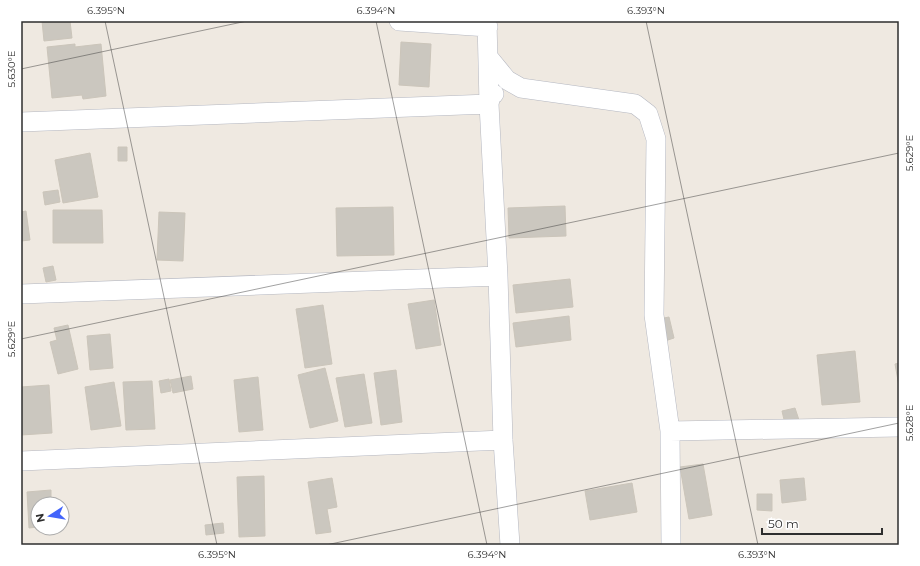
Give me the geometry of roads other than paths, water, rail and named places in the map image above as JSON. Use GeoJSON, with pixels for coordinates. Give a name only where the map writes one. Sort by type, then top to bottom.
{"type":"FeatureCollection","features":[{"type":"Feature","properties":{"kind":"street"},"geometry":{"type":"LineString","coordinates":[[399,21],[488,24],[489,104],[498,276],[503,440],[510,545]]}},
{"type":"Feature","properties":{"kind":"street"},"geometry":{"type":"LineString","coordinates":[[489,58],[507,80],[518,87],[635,104],[648,114],[656,139],[654,315],[670,431],[671,545]]}},
{"type":"Feature","properties":{"kind":"street"},"geometry":{"type":"LineString","coordinates":[[489,104],[491,95],[518,87]]}},
{"type":"Feature","properties":{"kind":"street"},"geometry":{"type":"LineString","coordinates":[[21,122],[489,104]]}},
{"type":"Feature","properties":{"kind":"street"},"geometry":{"type":"LineString","coordinates":[[21,294],[498,276]]}},
{"type":"Feature","properties":{"kind":"street"},"geometry":{"type":"LineString","coordinates":[[670,431],[899,427]]}},
{"type":"Feature","properties":{"kind":"street"},"geometry":{"type":"LineString","coordinates":[[21,461],[503,440]]}}]}
